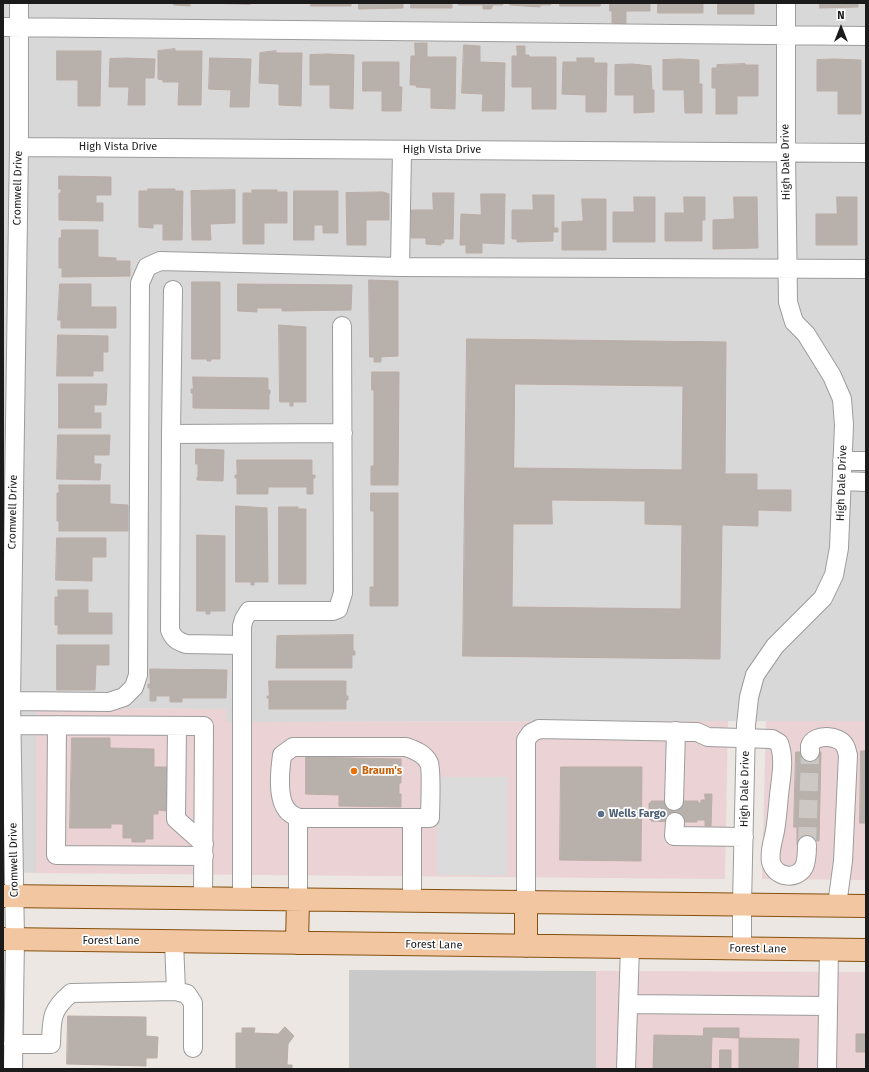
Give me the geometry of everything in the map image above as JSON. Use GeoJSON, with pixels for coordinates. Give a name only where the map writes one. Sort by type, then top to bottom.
{"type":"FeatureCollection","features":[{"type":"Feature","properties":{"kind":"main road"},"geometry":{"type":"LineString","coordinates":[[9,896],[866,906]]}},
{"type":"Feature","properties":{"kind":"main road"},"geometry":{"type":"LineString","coordinates":[[297,943],[298,900]]}},
{"type":"Feature","properties":{"kind":"main road"},"geometry":{"type":"LineString","coordinates":[[526,902],[526,946]]}},
{"type":"Feature","properties":{"kind":"main road","name":"Forest Lane"},"geometry":{"type":"LineString","coordinates":[[9,939],[866,950]]}},
{"type":"Feature","properties":{"kind":"street","name":"Cromwell Drive"},"geometry":{"type":"LineString","coordinates":[[13,1069],[9,896],[19,147],[11,28],[19,3]]}},
{"type":"Feature","properties":{"kind":"street","name":"High Dale Drive"},"geometry":{"type":"LineString","coordinates":[[742,949],[746,738],[749,697],[755,675],[774,646],[823,598],[834,575],[839,548],[844,425],[842,399],[832,376],[806,334],[794,322],[788,302],[786,3]]}},
{"type":"Feature","properties":{"kind":"street"},"geometry":{"type":"LineString","coordinates":[[11,28],[866,36]]}},
{"type":"Feature","properties":{"kind":"street","name":"High Vista Drive"},"geometry":{"type":"LineString","coordinates":[[19,147],[866,153]]}},
{"type":"Feature","properties":{"kind":"street"},"geometry":{"type":"LineString","coordinates":[[400,267],[402,150]]}},
{"type":"Feature","properties":{"kind":"street"},"geometry":{"type":"LineString","coordinates":[[11,701],[109,702],[124,697],[134,687],[138,675],[140,283],[147,267],[160,261],[400,267],[866,268]]}},
{"type":"Feature","properties":{"kind":"street"},"geometry":{"type":"LineString","coordinates":[[174,290],[171,434],[170,630],[173,637],[177,641],[186,644],[242,645]]}},
{"type":"Feature","properties":{"kind":"street"},"geometry":{"type":"LineString","coordinates":[[242,899],[242,626],[244,619],[249,612],[333,611],[338,609],[343,593],[342,326]]}},
{"type":"Feature","properties":{"kind":"street"},"geometry":{"type":"LineString","coordinates":[[171,434],[343,433]]}},
{"type":"Feature","properties":{"kind":"street"},"geometry":{"type":"LineString","coordinates":[[842,461],[866,461]]}},
{"type":"Feature","properties":{"kind":"street"},"geometry":{"type":"LineString","coordinates":[[842,482],[863,482]]}},
{"type":"Feature","properties":{"kind":"street"},"geometry":{"type":"LineString","coordinates":[[11,725],[204,726],[203,898]]}},
{"type":"Feature","properties":{"kind":"street"},"geometry":{"type":"LineString","coordinates":[[57,725],[56,855],[204,850]]}},
{"type":"Feature","properties":{"kind":"street"},"geometry":{"type":"LineString","coordinates":[[177,726],[176,819],[204,850]]}},
{"type":"Feature","properties":{"kind":"street"},"geometry":{"type":"LineString","coordinates":[[526,902],[526,740],[531,733],[539,729],[697,732],[708,737],[772,739],[779,743],[782,749],[783,760],[775,830],[770,856],[772,866],[776,871],[783,875],[799,873],[805,866],[807,846]]}},
{"type":"Feature","properties":{"kind":"street"},"geometry":{"type":"LineString","coordinates":[[674,801],[676,732]]}},
{"type":"Feature","properties":{"kind":"street"},"geometry":{"type":"LineString","coordinates":[[810,752],[810,746],[814,740],[821,737],[840,740],[845,745],[848,755],[843,861],[837,905]]}},
{"type":"Feature","properties":{"kind":"street"},"geometry":{"type":"LineString","coordinates":[[293,747],[406,747],[416,750],[424,756],[430,764],[430,818],[412,818],[298,818],[289,813],[284,805],[280,791],[279,772],[282,755],[293,747]]}},
{"type":"Feature","properties":{"kind":"street"},"geometry":{"type":"LineString","coordinates":[[298,818],[298,900]]}},
{"type":"Feature","properties":{"kind":"street"},"geometry":{"type":"LineString","coordinates":[[412,818],[412,901]]}},
{"type":"Feature","properties":{"kind":"street"},"geometry":{"type":"LineString","coordinates":[[675,822],[674,836],[744,837]]}},
{"type":"Feature","properties":{"kind":"street"},"geometry":{"type":"LineString","coordinates":[[174,941],[176,991]]}},
{"type":"Feature","properties":{"kind":"street"},"geometry":{"type":"LineString","coordinates":[[626,1069],[630,947]]}},
{"type":"Feature","properties":{"kind":"street"},"geometry":{"type":"LineString","coordinates":[[827,1069],[829,950]]}},
{"type":"Feature","properties":{"kind":"street"},"geometry":{"type":"LineString","coordinates":[[13,1044],[51,1044],[52,1018],[59,1003],[71,993],[176,991],[187,994],[193,1003],[193,1048]]}},
{"type":"Feature","properties":{"kind":"street"},"geometry":{"type":"LineString","coordinates":[[628,1004],[828,1006]]}},
{"type":"Feature","properties":{"kind":"shaded area"},"geometry":{"type":"Polygon","coordinates":[[[3,3],[866,3],[866,721],[226,722],[226,709],[36,708],[36,873],[3,872],[3,3]]]}},
{"type":"Feature","properties":{"kind":"shaded area"},"geometry":{"type":"Polygon","coordinates":[[[36,708],[226,709],[226,722],[728,721],[725,879],[36,873],[36,708]]]}},
{"type":"Feature","properties":{"kind":"shaded area"},"geometry":{"type":"Polygon","coordinates":[[[766,721],[866,721],[866,880],[762,879],[766,721]]]}},
{"type":"Feature","properties":{"kind":"shaded area"},"geometry":{"type":"Polygon","coordinates":[[[437,777],[507,777],[507,875],[437,875],[437,777]]]}},
{"type":"Feature","properties":{"kind":"shaded area"},"geometry":{"type":"Polygon","coordinates":[[[349,970],[596,971],[596,1069],[349,1069],[349,970]]]}},
{"type":"Feature","properties":{"kind":"shaded area"},"geometry":{"type":"Polygon","coordinates":[[[596,971],[866,972],[866,1069],[596,1069],[596,971]]]}},
{"type":"Feature","properties":{"kind":"building"},"geometry":{"type":"Polygon","coordinates":[[[174,3],[190,3],[190,6],[174,5],[174,3]]]}},
{"type":"Feature","properties":{"kind":"building"},"geometry":{"type":"Polygon","coordinates":[[[209,3],[250,3],[250,4],[209,3]]]}},
{"type":"Feature","properties":{"kind":"building"},"geometry":{"type":"Polygon","coordinates":[[[311,3],[351,3],[351,6],[311,6],[311,3]]]}},
{"type":"Feature","properties":{"kind":"building"},"geometry":{"type":"Polygon","coordinates":[[[359,3],[403,3],[403,8],[359,9],[359,3]]]}},
{"type":"Feature","properties":{"kind":"building"},"geometry":{"type":"Polygon","coordinates":[[[411,3],[452,3],[452,8],[411,8],[411,3]]]}},
{"type":"Feature","properties":{"kind":"building"},"geometry":{"type":"Polygon","coordinates":[[[459,3],[503,3],[503,5],[493,5],[491,9],[483,9],[483,5],[459,5],[459,3]]]}},
{"type":"Feature","properties":{"kind":"building"},"geometry":{"type":"Polygon","coordinates":[[[510,3],[551,3],[551,5],[540,5],[540,7],[510,5],[510,3]]]}},
{"type":"Feature","properties":{"kind":"building"},"geometry":{"type":"Polygon","coordinates":[[[560,3],[601,3],[600,6],[560,6],[560,3]]]}},
{"type":"Feature","properties":{"kind":"building"},"geometry":{"type":"Polygon","coordinates":[[[610,3],[650,3],[650,11],[626,11],[626,24],[612,23],[610,3]]]}},
{"type":"Feature","properties":{"kind":"building"},"geometry":{"type":"Polygon","coordinates":[[[658,3],[703,3],[703,13],[658,13],[658,3]]]}},
{"type":"Feature","properties":{"kind":"building"},"geometry":{"type":"Polygon","coordinates":[[[718,3],[754,3],[754,14],[718,14],[718,3]]]}},
{"type":"Feature","properties":{"kind":"building"},"geometry":{"type":"Polygon","coordinates":[[[820,3],[858,3],[858,7],[820,8],[820,3]]]}},
{"type":"Feature","properties":{"kind":"building"},"geometry":{"type":"Polygon","coordinates":[[[415,43],[427,43],[427,57],[456,57],[455,109],[431,108],[431,88],[410,85],[411,56],[415,56],[415,43]]]}},
{"type":"Feature","properties":{"kind":"building"},"geometry":{"type":"Polygon","coordinates":[[[464,45],[480,46],[480,62],[505,63],[504,111],[482,111],[483,94],[462,93],[464,45]]]}},
{"type":"Feature","properties":{"kind":"building"},"geometry":{"type":"Polygon","coordinates":[[[517,46],[525,46],[525,55],[529,55],[529,57],[556,57],[556,109],[532,109],[532,87],[512,87],[512,56],[517,56],[517,46]]]}},
{"type":"Feature","properties":{"kind":"building"},"geometry":{"type":"Polygon","coordinates":[[[175,49],[175,51],[202,51],[201,105],[178,105],[179,82],[163,82],[163,80],[158,79],[158,51],[175,49]]]}},
{"type":"Feature","properties":{"kind":"building"},"geometry":{"type":"Polygon","coordinates":[[[57,51],[101,51],[100,106],[78,106],[78,80],[57,80],[57,51]]]}},
{"type":"Feature","properties":{"kind":"building"},"geometry":{"type":"Polygon","coordinates":[[[276,51],[276,53],[302,53],[301,106],[279,105],[279,84],[259,83],[260,53],[276,51]]]}},
{"type":"Feature","properties":{"kind":"building"},"geometry":{"type":"Polygon","coordinates":[[[310,55],[354,55],[353,109],[330,108],[330,85],[310,85],[310,55]]]}},
{"type":"Feature","properties":{"kind":"building"},"geometry":{"type":"Polygon","coordinates":[[[210,58],[251,59],[249,107],[230,107],[231,90],[209,89],[210,58]]]}},
{"type":"Feature","properties":{"kind":"building"},"geometry":{"type":"Polygon","coordinates":[[[577,58],[594,58],[594,63],[607,63],[606,112],[586,112],[586,95],[562,94],[563,62],[577,62],[577,58]]]}},
{"type":"Feature","properties":{"kind":"building"},"geometry":{"type":"Polygon","coordinates":[[[110,59],[155,59],[154,78],[145,78],[145,105],[128,105],[129,87],[109,87],[110,59]]]}},
{"type":"Feature","properties":{"kind":"building"},"geometry":{"type":"Polygon","coordinates":[[[663,60],[699,60],[699,84],[702,84],[702,113],[685,113],[684,90],[663,90],[663,60]]]}},
{"type":"Feature","properties":{"kind":"building"},"geometry":{"type":"Polygon","coordinates":[[[817,60],[861,60],[861,114],[838,114],[838,91],[817,91],[817,60]]]}},
{"type":"Feature","properties":{"kind":"building"},"geometry":{"type":"Polygon","coordinates":[[[363,62],[399,62],[399,87],[402,87],[401,111],[382,111],[382,91],[363,91],[363,62]]]}},
{"type":"Feature","properties":{"kind":"building"},"geometry":{"type":"Polygon","coordinates":[[[632,64],[651,66],[652,90],[654,90],[654,112],[634,113],[634,95],[615,95],[615,65],[632,64]]]}},
{"type":"Feature","properties":{"kind":"building"},"geometry":{"type":"Polygon","coordinates":[[[717,65],[758,65],[758,96],[737,96],[737,114],[716,114],[716,88],[712,88],[712,68],[717,68],[717,65]]]}},
{"type":"Feature","properties":{"kind":"building"},"geometry":{"type":"Polygon","coordinates":[[[59,176],[111,177],[111,195],[96,195],[96,203],[103,203],[103,221],[59,220],[59,193],[61,193],[61,189],[59,189],[59,176]]]}},
{"type":"Feature","properties":{"kind":"building"},"geometry":{"type":"Polygon","coordinates":[[[148,189],[175,189],[175,191],[183,191],[182,240],[163,240],[163,224],[153,224],[153,228],[139,227],[139,191],[148,191],[148,189]]]}},
{"type":"Feature","properties":{"kind":"building"},"geometry":{"type":"Polygon","coordinates":[[[235,190],[235,223],[210,224],[211,240],[192,240],[191,191],[235,190]]]}},
{"type":"Feature","properties":{"kind":"building"},"geometry":{"type":"Polygon","coordinates":[[[252,190],[277,190],[277,192],[287,192],[287,223],[264,223],[264,244],[243,244],[243,193],[252,193],[252,190]]]}},
{"type":"Feature","properties":{"kind":"building"},"geometry":{"type":"Polygon","coordinates":[[[294,191],[338,191],[338,233],[323,233],[323,225],[314,225],[314,240],[294,240],[294,191]]]}},
{"type":"Feature","properties":{"kind":"building"},"geometry":{"type":"Polygon","coordinates":[[[383,192],[389,194],[389,220],[366,220],[366,245],[347,245],[346,193],[383,192]]]}},
{"type":"Feature","properties":{"kind":"building"},"geometry":{"type":"Polygon","coordinates":[[[433,193],[454,193],[453,239],[444,239],[444,243],[441,243],[441,245],[426,244],[426,238],[411,238],[411,210],[433,210],[433,193]]]}},
{"type":"Feature","properties":{"kind":"building"},"geometry":{"type":"Polygon","coordinates":[[[481,194],[505,194],[504,244],[482,243],[482,253],[466,253],[466,245],[460,245],[461,214],[481,215],[481,194]]]}},
{"type":"Feature","properties":{"kind":"building"},"geometry":{"type":"Polygon","coordinates":[[[533,195],[554,195],[554,228],[558,228],[558,232],[553,232],[553,241],[517,242],[517,239],[512,239],[512,210],[533,210],[533,195]]]}},
{"type":"Feature","properties":{"kind":"building"},"geometry":{"type":"Polygon","coordinates":[[[634,197],[655,197],[655,242],[613,242],[613,212],[634,212],[634,197]]]}},
{"type":"Feature","properties":{"kind":"building"},"geometry":{"type":"Polygon","coordinates":[[[684,197],[705,197],[705,220],[702,220],[702,241],[665,241],[665,213],[684,213],[684,197]]]}},
{"type":"Feature","properties":{"kind":"building"},"geometry":{"type":"Polygon","coordinates":[[[734,197],[757,197],[758,248],[713,249],[713,220],[734,219],[734,197]]]}},
{"type":"Feature","properties":{"kind":"building"},"geometry":{"type":"Polygon","coordinates":[[[837,197],[857,197],[857,245],[816,245],[816,214],[837,214],[837,197]]]}},
{"type":"Feature","properties":{"kind":"building"},"geometry":{"type":"Polygon","coordinates":[[[582,199],[606,199],[606,250],[562,250],[562,222],[583,221],[582,199]]]}},
{"type":"Feature","properties":{"kind":"building"},"geometry":{"type":"Polygon","coordinates":[[[62,230],[98,230],[98,257],[116,258],[116,261],[130,261],[130,276],[62,277],[62,268],[59,268],[59,238],[61,238],[62,230]]]}},
{"type":"Feature","properties":{"kind":"building"},"geometry":{"type":"Polygon","coordinates":[[[369,280],[398,281],[398,356],[381,357],[381,362],[374,362],[374,357],[370,357],[369,280]]]}},
{"type":"Feature","properties":{"kind":"building"},"geometry":{"type":"Polygon","coordinates":[[[192,282],[220,282],[220,359],[211,359],[211,361],[207,361],[207,359],[192,359],[192,282]]]}},
{"type":"Feature","properties":{"kind":"building"},"geometry":{"type":"Polygon","coordinates":[[[60,284],[91,284],[91,307],[116,307],[116,328],[61,328],[61,320],[58,320],[60,284]]]}},
{"type":"Feature","properties":{"kind":"building"},"geometry":{"type":"Polygon","coordinates":[[[238,284],[352,285],[351,310],[282,311],[282,308],[257,308],[257,312],[238,311],[238,284]]]}},
{"type":"Feature","properties":{"kind":"building"},"geometry":{"type":"Polygon","coordinates":[[[279,325],[306,327],[306,402],[293,402],[293,406],[290,406],[290,402],[280,402],[279,325]]]}},
{"type":"Feature","properties":{"kind":"building"},"geometry":{"type":"Polygon","coordinates":[[[58,335],[108,336],[108,352],[103,352],[103,371],[93,371],[93,376],[57,376],[58,335]]]}},
{"type":"Feature","properties":{"kind":"building"},"geometry":{"type":"Polygon","coordinates":[[[467,339],[726,342],[725,474],[757,474],[757,490],[791,490],[791,511],[758,510],[758,526],[722,525],[720,659],[463,656],[467,339]],[[515,384],[514,468],[682,470],[683,386],[515,384]],[[552,500],[552,524],[513,524],[512,607],[681,609],[682,525],[645,524],[645,501],[552,500]]]}},
{"type":"Feature","properties":{"kind":"building"},"geometry":{"type":"Polygon","coordinates":[[[372,372],[399,372],[398,485],[371,485],[371,466],[374,466],[374,390],[372,390],[372,372]]]}},
{"type":"Feature","properties":{"kind":"building"},"geometry":{"type":"Polygon","coordinates":[[[193,377],[268,378],[268,390],[270,390],[269,409],[193,408],[193,393],[191,393],[191,389],[193,389],[193,377]]]}},
{"type":"Feature","properties":{"kind":"building"},"geometry":{"type":"Polygon","coordinates":[[[59,384],[107,384],[106,405],[94,405],[94,413],[101,413],[101,428],[59,428],[59,384]]]}},
{"type":"Feature","properties":{"kind":"building"},"geometry":{"type":"Polygon","coordinates":[[[58,435],[110,435],[109,455],[94,455],[94,464],[101,464],[100,480],[57,479],[58,435]]]}},
{"type":"Feature","properties":{"kind":"building"},"geometry":{"type":"Polygon","coordinates":[[[196,449],[224,450],[223,481],[197,480],[198,464],[196,464],[196,449]]]}},
{"type":"Feature","properties":{"kind":"building"},"geometry":{"type":"Polygon","coordinates":[[[237,460],[312,460],[312,475],[315,475],[315,478],[313,478],[313,494],[307,494],[307,487],[268,487],[268,494],[237,494],[237,478],[235,478],[235,475],[237,475],[237,460]]]}},
{"type":"Feature","properties":{"kind":"building"},"geometry":{"type":"Polygon","coordinates":[[[59,485],[110,485],[110,504],[128,505],[128,531],[59,531],[59,521],[57,521],[57,493],[59,493],[59,485]]]}},
{"type":"Feature","properties":{"kind":"building"},"geometry":{"type":"Polygon","coordinates":[[[371,493],[398,493],[398,606],[370,606],[370,587],[374,587],[374,511],[371,511],[371,493]]]}},
{"type":"Feature","properties":{"kind":"building"},"geometry":{"type":"Polygon","coordinates":[[[236,506],[267,508],[268,582],[254,582],[254,585],[251,585],[251,582],[236,582],[236,506]]]}},
{"type":"Feature","properties":{"kind":"building"},"geometry":{"type":"Polygon","coordinates":[[[279,507],[298,507],[298,509],[306,509],[306,584],[279,584],[279,507]]]}},
{"type":"Feature","properties":{"kind":"building"},"geometry":{"type":"Polygon","coordinates":[[[197,535],[225,536],[225,611],[210,611],[210,614],[206,614],[206,611],[197,611],[197,535]]]}},
{"type":"Feature","properties":{"kind":"building"},"geometry":{"type":"Polygon","coordinates":[[[57,538],[106,538],[106,557],[92,557],[92,581],[56,580],[57,538]]]}},
{"type":"Feature","properties":{"kind":"building"},"geometry":{"type":"Polygon","coordinates":[[[58,590],[88,590],[88,613],[112,613],[112,634],[58,634],[58,625],[55,625],[55,597],[58,597],[58,590]]]}},
{"type":"Feature","properties":{"kind":"building"},"geometry":{"type":"Polygon","coordinates":[[[353,635],[353,651],[355,651],[355,655],[352,655],[352,668],[276,668],[277,636],[353,635]]]}},
{"type":"Feature","properties":{"kind":"building"},"geometry":{"type":"Polygon","coordinates":[[[57,645],[109,645],[109,665],[96,665],[95,690],[57,690],[57,645]]]}},
{"type":"Feature","properties":{"kind":"building"},"geometry":{"type":"Polygon","coordinates":[[[150,669],[227,670],[226,698],[182,698],[182,702],[170,702],[170,696],[156,696],[156,701],[150,701],[150,688],[148,688],[148,684],[150,684],[150,669]]]}},
{"type":"Feature","properties":{"kind":"building"},"geometry":{"type":"Polygon","coordinates":[[[269,681],[346,681],[346,696],[348,696],[348,700],[346,700],[346,709],[269,709],[269,698],[267,698],[267,696],[269,696],[269,681]]]}},
{"type":"Feature","properties":{"kind":"building"},"geometry":{"type":"Polygon","coordinates":[[[72,738],[110,738],[110,748],[154,749],[154,767],[167,767],[166,811],[158,810],[158,814],[153,814],[153,839],[145,839],[145,842],[132,842],[132,838],[123,838],[123,824],[111,824],[111,828],[70,828],[72,738]]]}},
{"type":"Feature","properties":{"kind":"building"},"geometry":{"type":"Polygon","coordinates":[[[861,751],[866,751],[866,823],[860,823],[861,751]]]}},
{"type":"Feature","properties":{"kind":"building"},"geometry":{"type":"Polygon","coordinates":[[[796,752],[821,752],[819,841],[812,841],[812,846],[797,845],[797,827],[794,827],[796,752]]]}},
{"type":"Feature","properties":{"kind":"building","name":"Braum's"},"geometry":{"type":"Polygon","coordinates":[[[306,757],[401,759],[401,783],[399,783],[399,794],[401,794],[401,807],[339,806],[339,795],[306,794],[306,757]]]}},
{"type":"Feature","properties":{"kind":"building","name":"Wells Fargo"},"geometry":{"type":"Polygon","coordinates":[[[561,767],[642,767],[641,861],[560,860],[561,767]]]}},
{"type":"Feature","properties":{"kind":"building"},"geometry":{"type":"Polygon","coordinates":[[[705,794],[712,794],[711,826],[705,826],[705,820],[697,820],[697,822],[675,822],[651,821],[651,819],[649,819],[649,803],[651,803],[651,801],[698,801],[698,803],[701,803],[701,800],[705,800],[705,794]]]}},
{"type":"Feature","properties":{"kind":"building"},"geometry":{"type":"Polygon","coordinates":[[[68,1016],[146,1017],[146,1036],[158,1037],[157,1058],[146,1058],[146,1066],[67,1064],[68,1016]]]}},
{"type":"Feature","properties":{"kind":"building"},"geometry":{"type":"Polygon","coordinates":[[[285,1027],[294,1036],[288,1044],[287,1065],[292,1065],[292,1069],[236,1069],[236,1033],[242,1033],[242,1028],[255,1028],[254,1033],[278,1034],[285,1027]]]}},
{"type":"Feature","properties":{"kind":"building"},"geometry":{"type":"Polygon","coordinates":[[[704,1028],[739,1028],[739,1038],[712,1037],[711,1069],[653,1069],[654,1035],[703,1036],[704,1028]]]}},
{"type":"Feature","properties":{"kind":"building"},"geometry":{"type":"Polygon","coordinates":[[[866,1028],[866,1052],[856,1052],[856,1034],[865,1034],[866,1028]]]}},
{"type":"Feature","properties":{"kind":"building"},"geometry":{"type":"Polygon","coordinates":[[[739,1038],[799,1039],[798,1069],[739,1069],[739,1038]]]}},
{"type":"Feature","properties":{"kind":"building"},"geometry":{"type":"Polygon","coordinates":[[[720,1050],[731,1050],[731,1069],[720,1069],[720,1050]]]}},
{"type":"Feature","properties":{"kind":"tunnel"},"geometry":{"type":"LineString","coordinates":[[807,845],[810,752]]}},
{"type":"Feature","properties":{"kind":"place","name":"Braum's"},"geometry":{"type":"Point","coordinates":[354,771]}},
{"type":"Feature","properties":{"kind":"place","name":"Wells Fargo"},"geometry":{"type":"Point","coordinates":[601,814]}}]}
